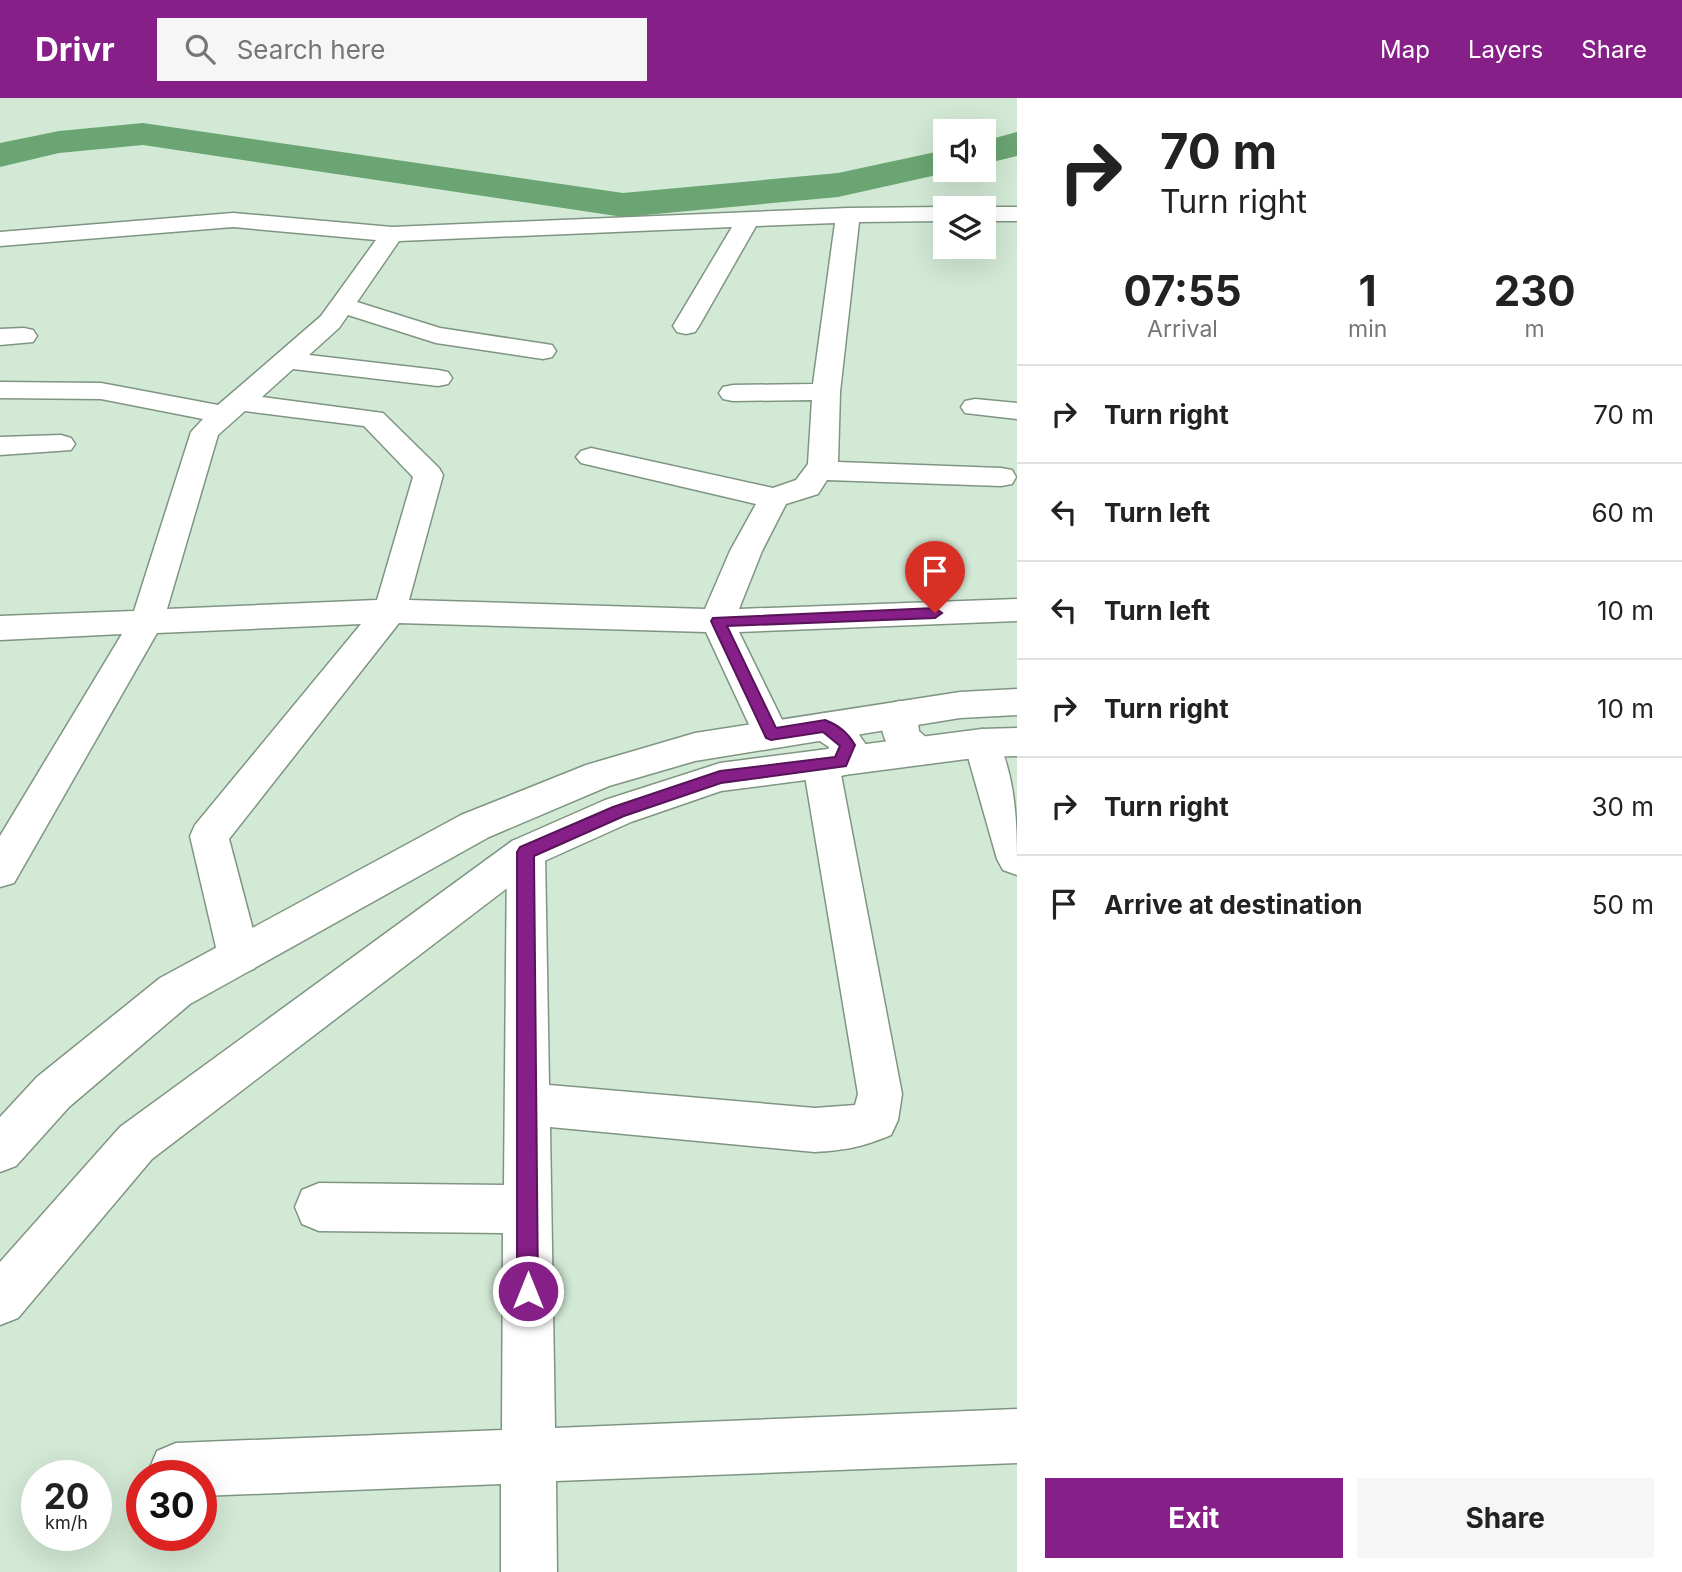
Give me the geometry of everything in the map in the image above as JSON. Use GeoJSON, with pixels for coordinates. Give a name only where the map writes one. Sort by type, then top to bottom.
{"type":"FeatureCollection","features":[{"type":"Feature","properties":{"kind":"street"},"geometry":{"type":"LineString","coordinates":[[0,239],[233,220],[392,234],[848,215],[933,214]]}},
{"type":"Feature","properties":{"kind":"street"},"geometry":{"type":"LineString","coordinates":[[996,214],[1017,214]]}},
{"type":"Feature","properties":{"kind":"street"},"geometry":{"type":"LineString","coordinates":[[591,457],[774,498],[807,487],[823,464],[825,392],[848,215]]}},
{"type":"Feature","properties":{"kind":"street"},"geometry":{"type":"LineString","coordinates":[[687,326],[748,219]]}},
{"type":"Feature","properties":{"kind":"street"},"geometry":{"type":"LineString","coordinates":[[0,871],[14,818],[146,621],[205,432],[330,322],[392,234]]}},
{"type":"Feature","properties":{"kind":"street"},"geometry":{"type":"LineString","coordinates":[[342,304],[436,335],[543,351]]}},
{"type":"Feature","properties":{"kind":"street"},"geometry":{"type":"LineString","coordinates":[[286,360],[438,377]]}},
{"type":"Feature","properties":{"kind":"street"},"geometry":{"type":"LineString","coordinates":[[0,390],[101,391],[231,408],[373,419],[428,475],[390,611],[209,836],[239,956]]}},
{"type":"Feature","properties":{"kind":"street"},"geometry":{"type":"LineString","coordinates":[[733,393],[825,392]]}},
{"type":"Feature","properties":{"kind":"street"},"geometry":{"type":"LineString","coordinates":[[975,407],[1017,411]]}},
{"type":"Feature","properties":{"kind":"street"},"geometry":{"type":"LineString","coordinates":[[0,446],[61,444]]}},
{"type":"Feature","properties":{"kind":"street"},"geometry":{"type":"LineString","coordinates":[[818,471],[1001,477]]}},
{"type":"Feature","properties":{"kind":"street"},"geometry":{"type":"LineString","coordinates":[[771,734],[718,621],[746,551],[774,498]]}},
{"type":"Feature","properties":{"kind":"street"},"geometry":{"type":"LineString","coordinates":[[0,628],[390,611],[718,621],[1017,610]]}},
{"type":"Feature","properties":{"kind":"street"},"geometry":{"type":"LineString","coordinates":[[0,1150],[53,1092],[175,991],[475,826],[599,775],[695,747],[771,734],[829,751],[899,714],[960,705],[1017,702]]}},
{"type":"Feature","properties":{"kind":"street"},"geometry":{"type":"LineString","coordinates":[[899,714],[898,727],[902,737],[918,751]]}},
{"type":"Feature","properties":{"kind":"street"},"geometry":{"type":"LineString","coordinates":[[0,1300],[136,1143],[348,982],[526,852],[618,811],[720,777],[829,751],[918,751],[1000,742],[1017,859]]}},
{"type":"Feature","properties":{"kind":"street"},"geometry":{"type":"LineString","coordinates":[[527,1104],[815,1130],[853,1128],[875,1120],[880,1094],[829,751]]}},
{"type":"Feature","properties":{"kind":"street"},"geometry":{"type":"LineString","coordinates":[[526,852],[529,1572]]}},
{"type":"Feature","properties":{"kind":"street"},"geometry":{"type":"LineString","coordinates":[[318,1207],[527,1209]]}},
{"type":"Feature","properties":{"kind":"street"},"geometry":{"type":"LineString","coordinates":[[217,1469],[1017,1436]]}},
{"type":"Feature","properties":{"kind":"waterway"},"geometry":{"type":"LineString","coordinates":[[0,155],[59,142],[143,134],[623,205],[838,185],[933,165]]}},
{"type":"Feature","properties":{"kind":"waterway"},"geometry":{"type":"LineString","coordinates":[[996,150],[1017,144]]}},
{"type":"Feature","properties":{"kind":"route"},"geometry":{"type":"LineString","coordinates":[[528,1291],[526,852],[618,811],[720,777],[841,762],[848,745],[839,734],[825,726],[771,734],[718,621],[935,613]]}}]}
